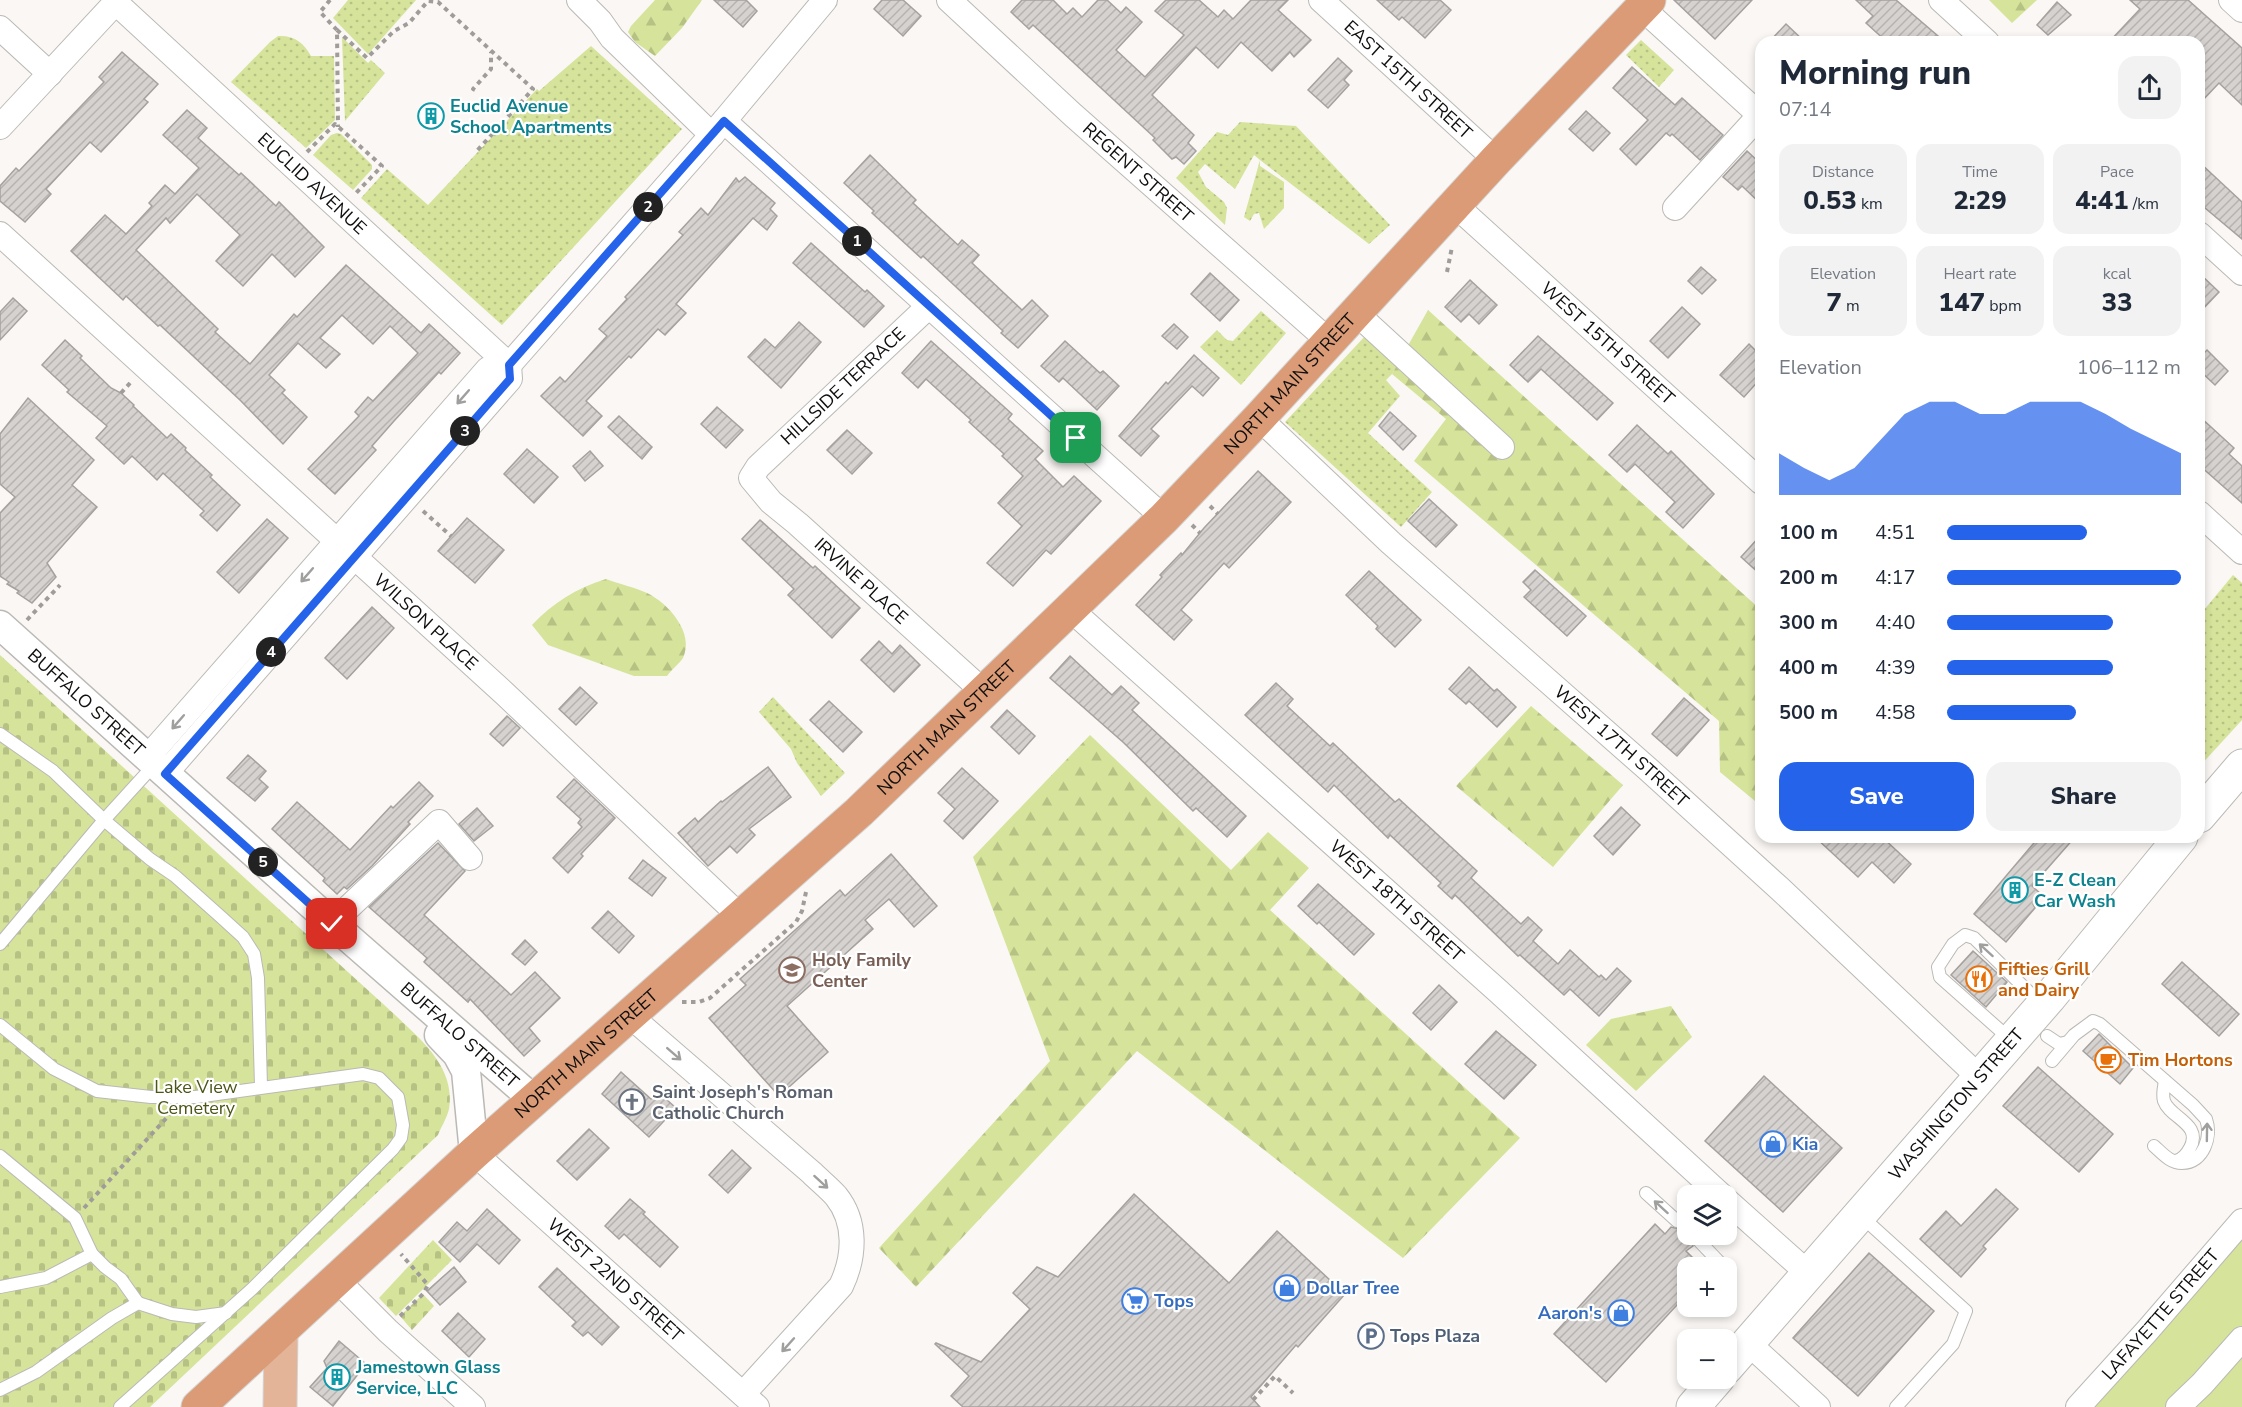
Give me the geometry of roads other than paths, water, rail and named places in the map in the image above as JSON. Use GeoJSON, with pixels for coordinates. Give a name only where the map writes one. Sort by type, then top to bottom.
{"type":"FeatureCollection","features":[{"type":"Feature","properties":{"kind":"highway","name":"NORTH MAIN STREET"},"geometry":{"type":"LineString","coordinates":[[198,1407],[474,1152],[859,812],[1164,518],[1330,342],[1496,160],[1646,4]]}},
{"type":"Feature","properties":{"kind":"main road"},"geometry":{"type":"LineString","coordinates":[[2205,809],[2242,766]]}},
{"type":"Feature","properties":{"kind":"main road","name":"WASHINGTON STREET"},"geometry":{"type":"LineString","coordinates":[[1737,1356],[2012,1041],[2045,1021],[2167,843]]}},
{"type":"Feature","properties":{"kind":"main road"},"geometry":{"type":"LineString","coordinates":[[280,1407],[281,1331]]}},
{"type":"Feature","properties":{"kind":"main road"},"geometry":{"type":"LineString","coordinates":[[1693,1407],[1709,1389]]}},
{"type":"Feature","properties":{"kind":"street"},"geometry":{"type":"LineString","coordinates":[[579,0],[600,21],[612,38],[929,306],[1164,518]]}},
{"type":"Feature","properties":{"kind":"street"},"geometry":{"type":"LineString","coordinates":[[155,765],[346,549],[488,369],[509,365],[718,128],[825,0]]}},
{"type":"Feature","properties":{"kind":"street","name":"REGENT STREET"},"geometry":{"type":"LineString","coordinates":[[950,0],[1073,115],[1330,342]]}},
{"type":"Feature","properties":{"kind":"street","name":"EAST 15TH STREET"},"geometry":{"type":"LineString","coordinates":[[1321,0],[1496,160]]}},
{"type":"Feature","properties":{"kind":"street"},"geometry":{"type":"LineString","coordinates":[[1941,0],[1981,36]]}},
{"type":"Feature","properties":{"kind":"street"},"geometry":{"type":"LineString","coordinates":[[2231,0],[2242,10]]}},
{"type":"Feature","properties":{"kind":"street"},"geometry":{"type":"LineString","coordinates":[[0,127],[117,1]]}},
{"type":"Feature","properties":{"kind":"street","name":"EUCLID AVENUE"},"geometry":{"type":"LineString","coordinates":[[117,1],[509,365]]}},
{"type":"Feature","properties":{"kind":"street"},"geometry":{"type":"LineString","coordinates":[[1646,4],[1755,111]]}},
{"type":"Feature","properties":{"kind":"street"},"geometry":{"type":"LineString","coordinates":[[0,28],[50,74]]}},
{"type":"Feature","properties":{"kind":"street"},"geometry":{"type":"LineString","coordinates":[[1675,208],[1755,121]]}},
{"type":"Feature","properties":{"kind":"street","name":"WEST 15TH STREET"},"geometry":{"type":"LineString","coordinates":[[1455,205],[1755,477]]}},
{"type":"Feature","properties":{"kind":"street","name":"WILSON PLACE"},"geometry":{"type":"LineString","coordinates":[[0,234],[512,701],[741,917]]}},
{"type":"Feature","properties":{"kind":"street"},"geometry":{"type":"LineString","coordinates":[[2205,239],[2242,273]]}},
{"type":"Feature","properties":{"kind":"street","name":"HILLSIDE TERRACE"},"geometry":{"type":"LineString","coordinates":[[758,467],[929,306]]}},
{"type":"Feature","properties":{"kind":"street"},"geometry":{"type":"LineString","coordinates":[[1356,313],[1502,447]]}},
{"type":"Feature","properties":{"kind":"street"},"geometry":{"type":"LineString","coordinates":[[346,549],[407,497],[510,379],[509,365]]}},
{"type":"Feature","properties":{"kind":"street","name":"WEST 17TH STREET"},"geometry":{"type":"LineString","coordinates":[[1259,418],[1391,543],[1649,770],[1980,1078]]}},
{"type":"Feature","properties":{"kind":"street","name":"IRVINE PLACE"},"geometry":{"type":"LineString","coordinates":[[758,467],[751,478],[771,502],[984,692]]}},
{"type":"Feature","properties":{"kind":"street"},"geometry":{"type":"LineString","coordinates":[[2205,518],[2242,552]]}},
{"type":"Feature","properties":{"kind":"street","name":"WEST 18TH STREET"},"geometry":{"type":"LineString","coordinates":[[1070,609],[1498,991],[1710,1185]]}},
{"type":"Feature","properties":{"kind":"street","name":"BUFFALO STREET"},"geometry":{"type":"LineString","coordinates":[[12,624],[155,765],[534,1100]]}},
{"type":"Feature","properties":{"kind":"street"},"geometry":{"type":"LineString","coordinates":[[332,923],[439,822],[470,858]]}},
{"type":"Feature","properties":{"kind":"street","name":"BUFFALO STREET"},"geometry":{"type":"LineString","coordinates":[[385,970],[395,992],[457,1054],[466,1071],[474,1152]]}},
{"type":"Feature","properties":{"kind":"street"},"geometry":{"type":"LineString","coordinates":[[630,1016],[835,1195],[848,1215],[852,1253],[847,1274],[841,1286],[750,1400]]}},
{"type":"Feature","properties":{"kind":"street","name":"WEST 22ND STREET"},"geometry":{"type":"LineString","coordinates":[[474,1152],[750,1400]]}},
{"type":"Feature","properties":{"kind":"street"},"geometry":{"type":"LineString","coordinates":[[1737,1210],[1809,1274]]}},
{"type":"Feature","properties":{"kind":"street","name":"LAFAYETTE STREET"},"geometry":{"type":"LineString","coordinates":[[2078,1407],[2242,1221]]}},
{"type":"Feature","properties":{"kind":"street"},"geometry":{"type":"LineString","coordinates":[[336,1279],[388,1331],[473,1407]]}},
{"type":"Feature","properties":{"kind":"street"},"geometry":{"type":"LineString","coordinates":[[2178,1407],[2242,1339]]}},
{"type":"Feature","properties":{"kind":"street"},"geometry":{"type":"LineString","coordinates":[[1748,1343],[1818,1407]]}},
{"type":"Feature","properties":{"kind":"lane"},"geometry":{"type":"LineString","coordinates":[[0,734],[53,771],[104,820],[150,859],[175,876],[243,937],[254,954],[258,978],[261,1086]]}},
{"type":"Feature","properties":{"kind":"lane"},"geometry":{"type":"LineString","coordinates":[[1,941],[104,820],[155,765]]}},
{"type":"Feature","properties":{"kind":"lane"},"geometry":{"type":"LineString","coordinates":[[2012,1041],[1940,977],[1938,967],[1953,944],[1965,935],[1974,938],[2045,1021],[2059,1044],[2068,1042]]}},
{"type":"Feature","properties":{"kind":"lane"},"geometry":{"type":"LineString","coordinates":[[2052,1060],[2087,1025],[2096,1022],[2202,1114],[2208,1124],[2207,1140],[2196,1159],[2183,1163],[2175,1162],[2154,1146]]}},
{"type":"Feature","properties":{"kind":"lane"},"geometry":{"type":"LineString","coordinates":[[0,1025],[54,1069],[97,1091],[151,1097],[186,1097],[363,1074],[379,1078],[398,1097],[403,1125],[401,1138],[383,1160],[252,1289],[120,1407]]}},
{"type":"Feature","properties":{"kind":"lane"},"geometry":{"type":"LineString","coordinates":[[2165,1081],[2163,1094],[2166,1104],[2187,1124],[2193,1136],[2192,1145],[2187,1154],[2175,1162]]}},
{"type":"Feature","properties":{"kind":"lane"},"geometry":{"type":"LineString","coordinates":[[0,1156],[75,1218],[92,1254],[121,1279],[138,1303],[172,1314],[196,1317],[226,1313]]}},
{"type":"Feature","properties":{"kind":"lane"},"geometry":{"type":"LineString","coordinates":[[1646,1193],[1677,1221]]}},
{"type":"Feature","properties":{"kind":"lane"},"geometry":{"type":"LineString","coordinates":[[1860,1215],[1966,1311],[1953,1344],[1896,1407]]}},
{"type":"Feature","properties":{"kind":"lane"},"geometry":{"type":"LineString","coordinates":[[1703,1245],[1714,1257]]}},
{"type":"Feature","properties":{"kind":"lane"},"geometry":{"type":"LineString","coordinates":[[0,1287],[46,1278],[92,1254]]}},
{"type":"Feature","properties":{"kind":"lane"},"geometry":{"type":"LineString","coordinates":[[0,1390],[36,1372],[112,1318],[138,1303]]}},
{"type":"Feature","properties":{"kind":"place","name":"Euclid Avenue School Apartments"},"geometry":{"type":"Point","coordinates":[431,116]}},
{"type":"Feature","properties":{"kind":"place","name":"E-Z Clean Car Wash"},"geometry":{"type":"Point","coordinates":[2015,890]}},
{"type":"Feature","properties":{"kind":"place","name":"Holy Family Center"},"geometry":{"type":"Point","coordinates":[792,970]}},
{"type":"Feature","properties":{"kind":"place","name":"Fifties Grill and Dairy"},"geometry":{"type":"Point","coordinates":[1979,979]}},
{"type":"Feature","properties":{"kind":"place","name":"Tim Hortons"},"geometry":{"type":"Point","coordinates":[2108,1060]}},
{"type":"Feature","properties":{"kind":"place","name":"Saint Joseph's Roman Catholic Church"},"geometry":{"type":"Point","coordinates":[632,1102]}},
{"type":"Feature","properties":{"kind":"place","name":"Kia"},"geometry":{"type":"Point","coordinates":[1773,1144]}},
{"type":"Feature","properties":{"kind":"place","name":"Dollar Tree"},"geometry":{"type":"Point","coordinates":[1287,1288]}},
{"type":"Feature","properties":{"kind":"place","name":"Tops"},"geometry":{"type":"Point","coordinates":[1135,1301]}},
{"type":"Feature","properties":{"kind":"place","name":"Aaron's"},"geometry":{"type":"Point","coordinates":[1621,1313]}},
{"type":"Feature","properties":{"kind":"place","name":"Tops Plaza"},"geometry":{"type":"Point","coordinates":[1371,1336]}},
{"type":"Feature","properties":{"kind":"place","name":"Jamestown Glass Service, LLC"},"geometry":{"type":"Point","coordinates":[337,1377]}},
{"type":"Feature","properties":{"kind":"park label","name":"Lake View Cemetery"},"geometry":{"type":"Point","coordinates":[196,1097]}}]}
